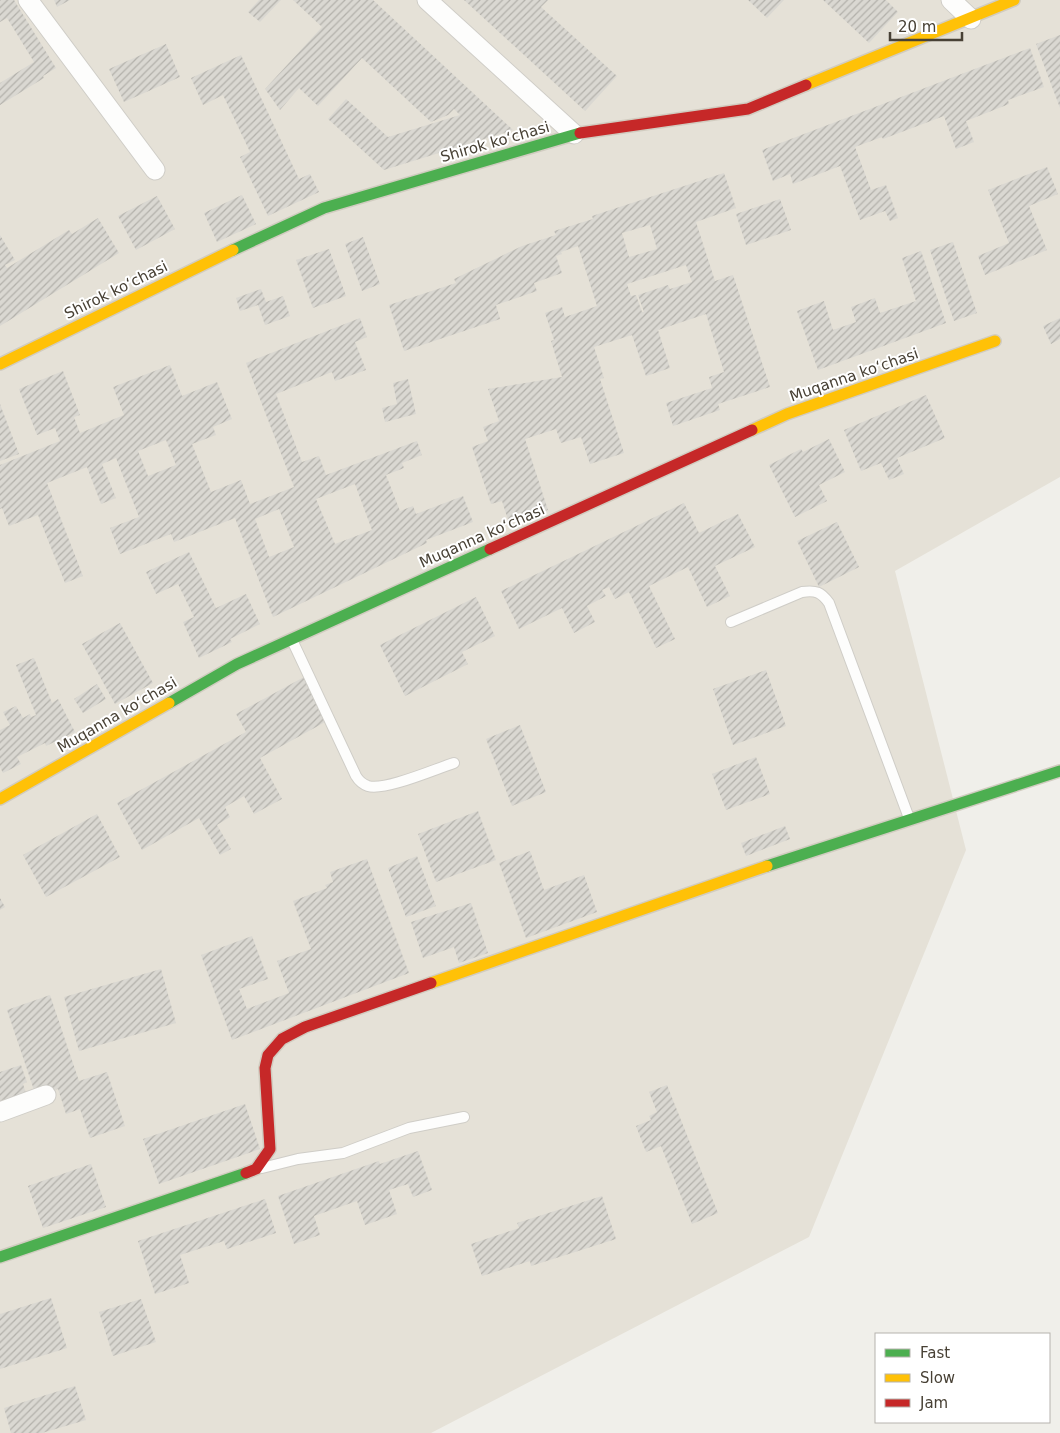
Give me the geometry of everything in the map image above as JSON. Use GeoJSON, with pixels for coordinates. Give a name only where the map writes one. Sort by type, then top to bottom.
{"type":"FeatureCollection","features":[{"type":"Feature","properties":{"kind":"street"},"geometry":{"type":"LineString","coordinates":[[28,0],[155,170]]}},
{"type":"Feature","properties":{"kind":"street"},"geometry":{"type":"LineString","coordinates":[[427,0],[574,134]]}},
{"type":"Feature","properties":{"kind":"street"},"geometry":{"type":"LineString","coordinates":[[951,0],[971,18]]}},
{"type":"Feature","properties":{"kind":"street","name":"Shirok koʻchasi"},"geometry":{"type":"LineString","coordinates":[[0,364],[217,257],[324,208],[574,134],[748,109],[1014,0]]}},
{"type":"Feature","properties":{"kind":"street","name":"Muqanna koʻchasi"},"geometry":{"type":"LineString","coordinates":[[0,799],[236,664],[787,414],[995,341]]}},
{"type":"Feature","properties":{"kind":"street"},"geometry":{"type":"LineString","coordinates":[[0,1256],[256,1169],[270,1150],[265,1068],[268,1054],[282,1039],[305,1027],[591,926],[909,819],[1060,771]]}},
{"type":"Feature","properties":{"kind":"street"},"geometry":{"type":"LineString","coordinates":[[0,1112],[46,1095]]}},
{"type":"Feature","properties":{"kind":"lane"},"geometry":{"type":"LineString","coordinates":[[731,622],[802,592],[814,590],[822,593],[829,603],[909,819]]}},
{"type":"Feature","properties":{"kind":"lane"},"geometry":{"type":"LineString","coordinates":[[292,639],[356,776],[362,784],[369,786],[388,785],[454,763]]}},
{"type":"Feature","properties":{"kind":"lane"},"geometry":{"type":"LineString","coordinates":[[256,1169],[298,1159],[344,1153],[408,1128],[464,1117]]}},
{"type":"Feature","properties":{"kind":"shaded area"},"geometry":{"type":"Polygon","coordinates":[[[0,0],[1060,0],[1060,477],[895,571],[966,850],[809,1237],[431,1433],[0,1433],[0,0]]]}},
{"type":"Feature","properties":{"kind":"building"},"geometry":{"type":"Polygon","coordinates":[[[0,0],[14,0],[56,68],[43,76],[44,78],[0,105],[0,83],[34,62],[7,18],[0,22],[0,0]]]}},
{"type":"Feature","properties":{"kind":"building"},"geometry":{"type":"Polygon","coordinates":[[[54,0],[70,0],[57,7],[54,0]]]}},
{"type":"Feature","properties":{"kind":"building"},"geometry":{"type":"Polygon","coordinates":[[[259,0],[281,0],[260,22],[248,12],[259,0]]]}},
{"type":"Feature","properties":{"kind":"building"},"geometry":{"type":"Polygon","coordinates":[[[293,0],[373,0],[513,130],[384,170],[328,119],[346,99],[388,137],[460,115],[454,109],[448,115],[431,122],[362,58],[318,106],[299,88],[280,110],[265,89],[322,27],[293,0]]]}},
{"type":"Feature","properties":{"kind":"building"},"geometry":{"type":"Polygon","coordinates":[[[464,0],[548,0],[541,7],[617,76],[585,111],[464,0]]]}},
{"type":"Feature","properties":{"kind":"building"},"geometry":{"type":"Polygon","coordinates":[[[748,0],[784,0],[767,18],[748,0]]]}},
{"type":"Feature","properties":{"kind":"building"},"geometry":{"type":"Polygon","coordinates":[[[823,0],[886,0],[898,12],[869,43],[823,0]]]}},
{"type":"Feature","properties":{"kind":"building"},"geometry":{"type":"Polygon","coordinates":[[[1060,35],[1060,108],[1036,44],[1060,35]]]}},
{"type":"Feature","properties":{"kind":"building"},"geometry":{"type":"Polygon","coordinates":[[[166,44],[180,77],[124,102],[109,69],[166,44]]]}},
{"type":"Feature","properties":{"kind":"building"},"geometry":{"type":"Polygon","coordinates":[[[1030,48],[1044,87],[1008,100],[1009,104],[966,121],[974,142],[956,149],[944,116],[883,139],[882,137],[855,147],[871,190],[886,185],[898,218],[890,221],[885,211],[860,220],[840,166],[793,184],[790,174],[773,181],[762,150],[1030,48]]]}},
{"type":"Feature","properties":{"kind":"building"},"geometry":{"type":"Polygon","coordinates":[[[241,55],[299,179],[310,174],[319,192],[268,216],[240,157],[250,152],[223,95],[203,105],[191,78],[241,55]]]}},
{"type":"Feature","properties":{"kind":"building"},"geometry":{"type":"Polygon","coordinates":[[[1047,167],[1058,194],[1029,206],[1047,250],[985,275],[978,256],[1009,243],[988,190],[1047,167]]]}},
{"type":"Feature","properties":{"kind":"building"},"geometry":{"type":"Polygon","coordinates":[[[724,173],[736,208],[696,222],[715,281],[733,275],[770,387],[718,404],[720,410],[673,426],[666,403],[712,388],[709,377],[724,372],[706,314],[658,330],[670,368],[646,376],[632,335],[594,347],[604,378],[600,379],[624,453],[590,464],[581,437],[561,443],[556,429],[525,439],[548,510],[509,523],[502,501],[491,504],[472,447],[488,441],[483,427],[499,421],[488,389],[562,377],[551,341],[554,340],[545,313],[562,307],[565,317],[597,306],[578,246],[561,252],[562,254],[556,256],[562,273],[534,283],[537,291],[496,305],[500,319],[404,351],[389,305],[456,283],[454,279],[522,246],[556,235],[554,231],[593,219],[592,216],[724,173]],[[650,225],[622,233],[629,257],[657,249],[650,225]],[[686,265],[627,284],[631,296],[636,295],[642,312],[644,312],[638,295],[668,285],[670,289],[692,282],[686,265]]]}},
{"type":"Feature","properties":{"kind":"building"},"geometry":{"type":"Polygon","coordinates":[[[242,195],[256,224],[217,242],[204,213],[242,195]]]}},
{"type":"Feature","properties":{"kind":"building"},"geometry":{"type":"Polygon","coordinates":[[[157,196],[175,229],[136,250],[118,216],[157,196]]]}},
{"type":"Feature","properties":{"kind":"building"},"geometry":{"type":"Polygon","coordinates":[[[780,199],[791,230],[746,245],[736,214],[780,199]]]}},
{"type":"Feature","properties":{"kind":"building"},"geometry":{"type":"Polygon","coordinates":[[[98,218],[119,253],[0,326],[0,235],[15,260],[5,265],[7,268],[69,230],[72,234],[98,218]]]}},
{"type":"Feature","properties":{"kind":"building"},"geometry":{"type":"Polygon","coordinates":[[[363,237],[380,284],[362,291],[345,244],[363,237]]]}},
{"type":"Feature","properties":{"kind":"building"},"geometry":{"type":"Polygon","coordinates":[[[953,242],[977,313],[954,321],[930,250],[953,242]]]}},
{"type":"Feature","properties":{"kind":"building"},"geometry":{"type":"Polygon","coordinates":[[[329,249],[346,296],[313,308],[296,260],[329,249]]]}},
{"type":"Feature","properties":{"kind":"building"},"geometry":{"type":"Polygon","coordinates":[[[921,251],[946,323],[818,370],[797,311],[824,301],[833,330],[856,322],[851,307],[875,298],[880,313],[916,301],[902,258],[921,251]]]}},
{"type":"Feature","properties":{"kind":"building"},"geometry":{"type":"Polygon","coordinates":[[[261,289],[266,302],[283,296],[290,316],[265,325],[258,305],[240,311],[236,298],[261,289]]]}},
{"type":"Feature","properties":{"kind":"building"},"geometry":{"type":"Polygon","coordinates":[[[360,318],[367,337],[355,342],[366,370],[335,381],[332,372],[276,394],[302,462],[319,456],[326,475],[417,441],[422,455],[402,463],[404,468],[386,475],[400,511],[413,506],[416,514],[463,496],[473,522],[426,540],[427,543],[273,617],[235,518],[174,542],[171,534],[120,554],[110,528],[139,517],[116,458],[102,464],[116,498],[101,504],[87,467],[47,483],[83,576],[65,583],[38,515],[9,526],[2,508],[0,509],[0,465],[60,441],[55,428],[37,435],[19,389],[63,371],[80,415],[74,417],[80,433],[124,415],[113,387],[170,365],[182,396],[217,382],[232,419],[213,427],[216,435],[192,444],[211,492],[241,480],[250,504],[294,487],[246,363],[360,318]],[[166,440],[138,451],[148,476],[176,465],[166,440]],[[355,484],[316,499],[335,544],[372,530],[355,484]],[[279,509],[255,519],[269,557],[294,547],[279,509]]]}},
{"type":"Feature","properties":{"kind":"building"},"geometry":{"type":"Polygon","coordinates":[[[1060,318],[1060,339],[1051,344],[1043,326],[1060,318]]]}},
{"type":"Feature","properties":{"kind":"building"},"geometry":{"type":"Polygon","coordinates":[[[408,379],[416,414],[385,422],[382,408],[397,404],[393,383],[408,379]]]}},
{"type":"Feature","properties":{"kind":"building"},"geometry":{"type":"Polygon","coordinates":[[[926,395],[945,438],[897,458],[904,474],[889,480],[881,463],[861,471],[844,430],[926,395]]]}},
{"type":"Feature","properties":{"kind":"building"},"geometry":{"type":"Polygon","coordinates":[[[0,404],[19,454],[0,461],[0,404]]]}},
{"type":"Feature","properties":{"kind":"building"},"geometry":{"type":"Polygon","coordinates":[[[829,439],[845,472],[819,485],[827,501],[795,517],[769,465],[801,449],[803,452],[829,439]]]}},
{"type":"Feature","properties":{"kind":"building"},"geometry":{"type":"Polygon","coordinates":[[[684,503],[699,533],[738,514],[755,547],[715,566],[730,596],[707,607],[688,567],[649,586],[675,639],[656,648],[629,592],[615,599],[609,587],[602,590],[606,596],[587,606],[595,622],[574,633],[562,608],[519,629],[501,591],[684,503]]]}},
{"type":"Feature","properties":{"kind":"building"},"geometry":{"type":"Polygon","coordinates":[[[837,522],[859,567],[819,587],[797,541],[837,522]]]}},
{"type":"Feature","properties":{"kind":"building"},"geometry":{"type":"Polygon","coordinates":[[[189,552],[216,608],[246,594],[260,624],[230,639],[232,642],[199,658],[183,622],[194,617],[178,584],[156,594],[146,572],[189,552]]]}},
{"type":"Feature","properties":{"kind":"building"},"geometry":{"type":"Polygon","coordinates":[[[476,597],[495,636],[462,652],[468,664],[405,696],[380,645],[476,597]]]}},
{"type":"Feature","properties":{"kind":"building"},"geometry":{"type":"Polygon","coordinates":[[[120,623],[153,683],[115,704],[82,644],[120,623]]]}},
{"type":"Feature","properties":{"kind":"building"},"geometry":{"type":"Polygon","coordinates":[[[34,658],[52,703],[58,699],[75,732],[46,746],[45,743],[17,757],[21,764],[3,773],[0,767],[0,730],[10,725],[3,712],[16,706],[23,718],[30,714],[31,717],[36,715],[16,665],[34,658]]]}},
{"type":"Feature","properties":{"kind":"building"},"geometry":{"type":"Polygon","coordinates":[[[766,670],[786,726],[733,745],[713,689],[766,670]]]}},
{"type":"Feature","properties":{"kind":"building"},"geometry":{"type":"Polygon","coordinates":[[[304,677],[327,721],[260,758],[282,799],[254,814],[244,796],[225,807],[230,817],[217,825],[231,849],[220,855],[199,818],[142,850],[117,803],[246,732],[236,714],[304,677]]]}},
{"type":"Feature","properties":{"kind":"building"},"geometry":{"type":"Polygon","coordinates":[[[97,684],[106,699],[83,713],[74,699],[97,684]]]}},
{"type":"Feature","properties":{"kind":"building"},"geometry":{"type":"Polygon","coordinates":[[[520,725],[546,792],[512,806],[486,739],[520,725]]]}},
{"type":"Feature","properties":{"kind":"building"},"geometry":{"type":"Polygon","coordinates":[[[756,757],[770,794],[726,810],[712,774],[756,757]]]}},
{"type":"Feature","properties":{"kind":"building"},"geometry":{"type":"Polygon","coordinates":[[[478,811],[496,860],[436,882],[418,834],[478,811]]]}},
{"type":"Feature","properties":{"kind":"building"},"geometry":{"type":"Polygon","coordinates":[[[97,814],[120,857],[46,897],[23,855],[97,814]]]}},
{"type":"Feature","properties":{"kind":"building"},"geometry":{"type":"Polygon","coordinates":[[[785,826],[790,839],[746,856],[741,843],[785,826]]]}},
{"type":"Feature","properties":{"kind":"building"},"geometry":{"type":"Polygon","coordinates":[[[530,851],[544,890],[584,875],[597,912],[526,938],[499,863],[530,851]]]}},
{"type":"Feature","properties":{"kind":"building"},"geometry":{"type":"Polygon","coordinates":[[[417,856],[436,906],[406,917],[388,868],[417,856]]]}},
{"type":"Feature","properties":{"kind":"building"},"geometry":{"type":"Polygon","coordinates":[[[367,859],[409,973],[232,1040],[201,955],[252,936],[268,979],[239,989],[247,1009],[289,993],[277,961],[311,949],[293,901],[327,888],[325,885],[333,882],[330,872],[367,859]]]}},
{"type":"Feature","properties":{"kind":"building"},"geometry":{"type":"Polygon","coordinates":[[[0,898],[5,907],[0,910],[0,898]]]}},
{"type":"Feature","properties":{"kind":"building"},"geometry":{"type":"Polygon","coordinates":[[[471,903],[488,953],[459,963],[454,947],[423,958],[411,922],[471,903]]]}},
{"type":"Feature","properties":{"kind":"building"},"geometry":{"type":"Polygon","coordinates":[[[161,969],[176,1023],[79,1051],[64,997],[161,969]]]}},
{"type":"Feature","properties":{"kind":"building"},"geometry":{"type":"Polygon","coordinates":[[[50,995],[79,1081],[107,1072],[125,1126],[90,1138],[80,1109],[66,1114],[58,1089],[36,1096],[7,1010],[50,995]]]}},
{"type":"Feature","properties":{"kind":"building"},"geometry":{"type":"Polygon","coordinates":[[[21,1065],[27,1082],[23,1084],[27,1096],[0,1105],[0,1072],[21,1065]]]}},
{"type":"Feature","properties":{"kind":"building"},"geometry":{"type":"Polygon","coordinates":[[[667,1085],[718,1213],[692,1224],[661,1146],[646,1152],[636,1126],[651,1120],[649,1116],[657,1112],[649,1092],[667,1085]]]}},
{"type":"Feature","properties":{"kind":"building"},"geometry":{"type":"Polygon","coordinates":[[[245,1104],[260,1149],[159,1184],[143,1139],[245,1104]]]}},
{"type":"Feature","properties":{"kind":"building"},"geometry":{"type":"Polygon","coordinates":[[[418,1151],[432,1190],[413,1197],[408,1184],[389,1190],[397,1214],[365,1225],[357,1201],[314,1216],[320,1235],[294,1244],[278,1196],[379,1161],[380,1164],[418,1151]]]}},
{"type":"Feature","properties":{"kind":"building"},"geometry":{"type":"Polygon","coordinates":[[[91,1164],[106,1207],[43,1228],[28,1186],[91,1164]]]}},
{"type":"Feature","properties":{"kind":"building"},"geometry":{"type":"Polygon","coordinates":[[[602,1196],[616,1239],[531,1266],[530,1261],[482,1276],[471,1244],[519,1228],[517,1223],[602,1196]]]}},
{"type":"Feature","properties":{"kind":"building"},"geometry":{"type":"Polygon","coordinates":[[[265,1199],[276,1233],[227,1249],[224,1241],[180,1255],[189,1283],[155,1294],[138,1241],[265,1199]]]}},
{"type":"Feature","properties":{"kind":"building"},"geometry":{"type":"Polygon","coordinates":[[[51,1298],[67,1348],[0,1369],[0,1314],[51,1298]]]}},
{"type":"Feature","properties":{"kind":"building"},"geometry":{"type":"Polygon","coordinates":[[[141,1299],[156,1342],[113,1356],[99,1312],[141,1299]]]}},
{"type":"Feature","properties":{"kind":"building"},"geometry":{"type":"Polygon","coordinates":[[[75,1386],[86,1420],[42,1433],[11,1433],[4,1408],[75,1386]]]}},
{"type":"Feature","properties":{"kind":"traffic: fast"},"geometry":{"type":"LineString","coordinates":[[233,250],[324,208],[580,133]]}},
{"type":"Feature","properties":{"kind":"traffic: fast"},"geometry":{"type":"LineString","coordinates":[[169,703],[237,664],[490,549]]}},
{"type":"Feature","properties":{"kind":"traffic: fast"},"geometry":{"type":"LineString","coordinates":[[767,866],[1060,771]]}},
{"type":"Feature","properties":{"kind":"traffic: fast"},"geometry":{"type":"LineString","coordinates":[[0,1257],[246,1173]]}},
{"type":"Feature","properties":{"kind":"traffic: slow"},"geometry":{"type":"LineString","coordinates":[[806,85],[1014,0]]}},
{"type":"Feature","properties":{"kind":"traffic: slow"},"geometry":{"type":"LineString","coordinates":[[0,364],[233,250]]}},
{"type":"Feature","properties":{"kind":"traffic: slow"},"geometry":{"type":"LineString","coordinates":[[752,430],[787,414],[995,341]]}},
{"type":"Feature","properties":{"kind":"traffic: slow"},"geometry":{"type":"LineString","coordinates":[[0,799],[169,703]]}},
{"type":"Feature","properties":{"kind":"traffic: slow"},"geometry":{"type":"LineString","coordinates":[[431,983],[767,866]]}},
{"type":"Feature","properties":{"kind":"traffic: jam"},"geometry":{"type":"LineString","coordinates":[[580,133],[748,109],[806,85]]}},
{"type":"Feature","properties":{"kind":"traffic: jam"},"geometry":{"type":"LineString","coordinates":[[490,549],[752,430]]}},
{"type":"Feature","properties":{"kind":"traffic: jam"},"geometry":{"type":"LineString","coordinates":[[246,1173],[256,1169],[270,1149],[265,1068],[268,1055],[282,1039],[305,1027],[431,983]]}}]}
